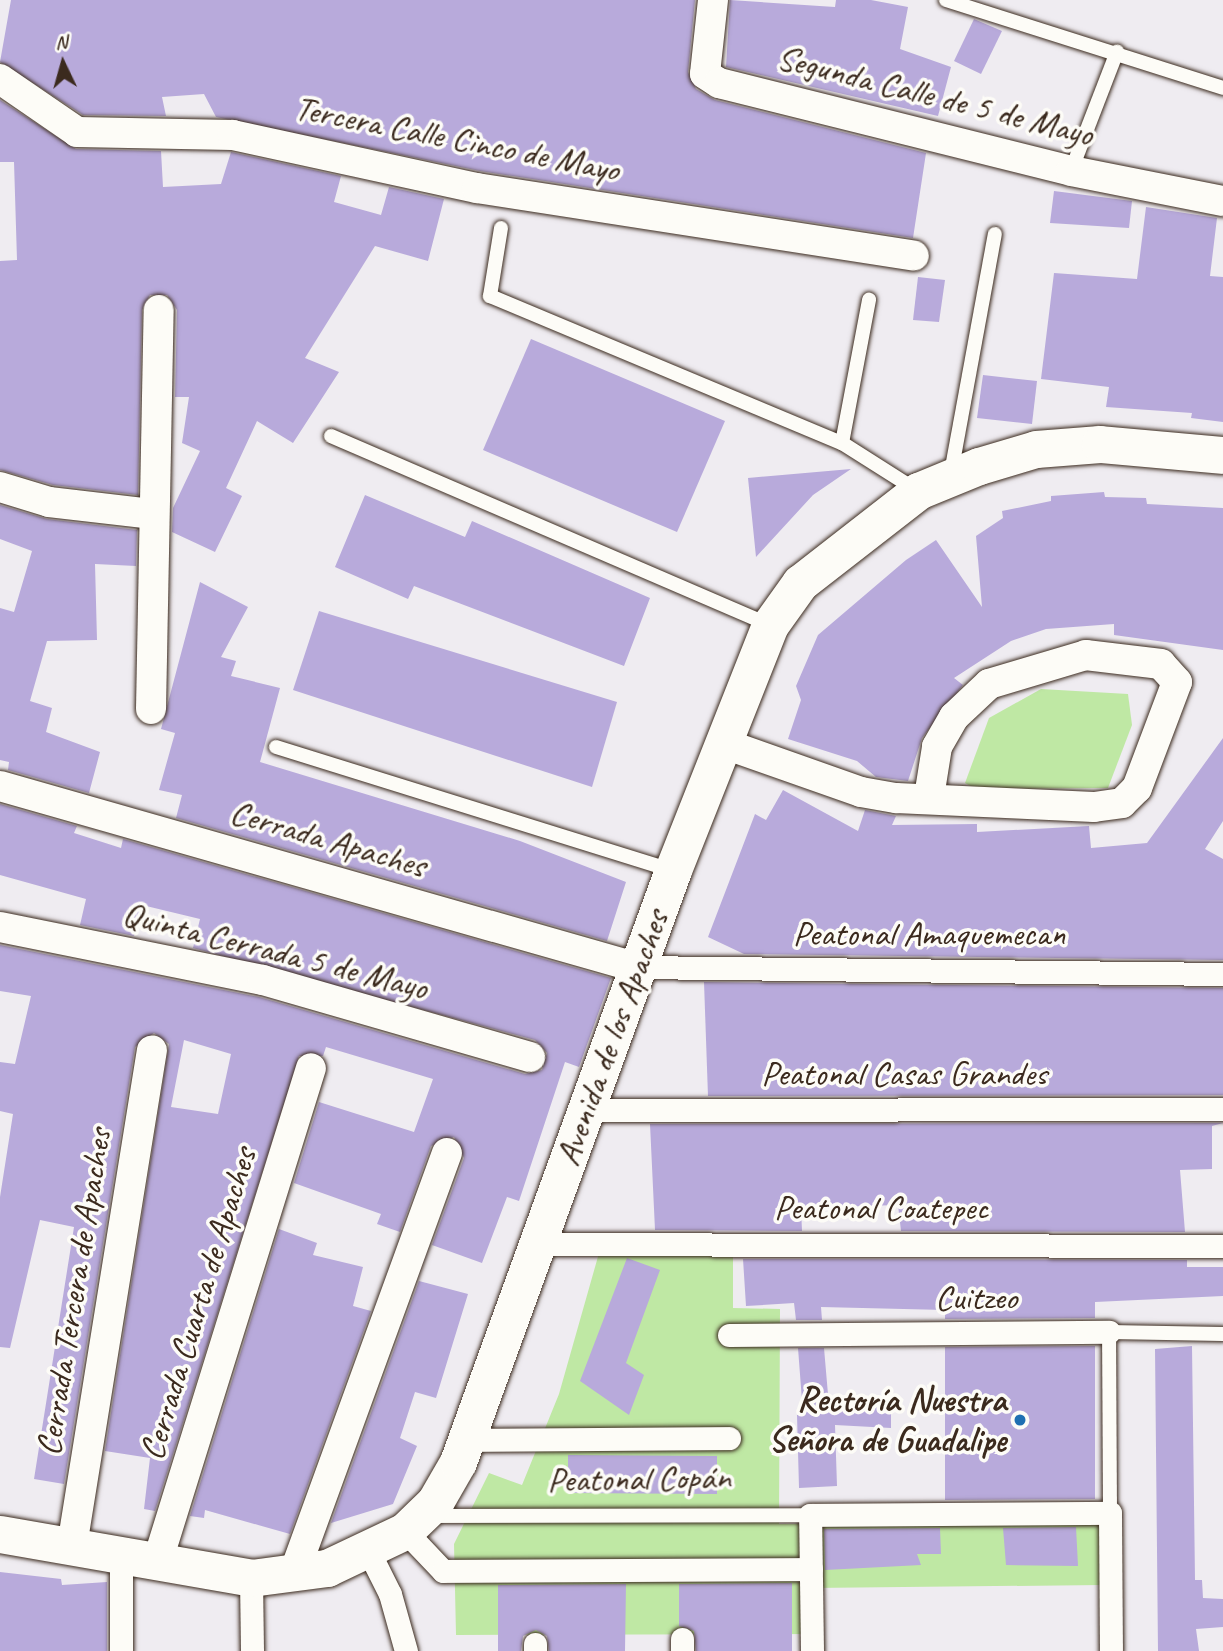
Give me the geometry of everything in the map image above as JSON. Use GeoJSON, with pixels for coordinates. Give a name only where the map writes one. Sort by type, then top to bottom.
{"type":"FeatureCollection","features":[{"type":"Feature","properties":{"kind":"street","name":"Segunda Calle de 5 de Mayo"},"geometry":{"type":"LineString","coordinates":[[713,0],[705,74],[719,83],[1070,171],[1222,198]]}},
{"type":"Feature","properties":{"kind":"street","name":"Tercera Calle Cinco de Mayo"},"geometry":{"type":"LineString","coordinates":[[0,79],[77,132],[233,135],[477,188],[914,256]]}},
{"type":"Feature","properties":{"kind":"street"},"geometry":{"type":"LineString","coordinates":[[151,709],[159,310]]}},
{"type":"Feature","properties":{"kind":"street","name":"Avenida de los Apaches"},"geometry":{"type":"LineString","coordinates":[[0,1534],[251,1578],[293,1576],[368,1550],[412,1524],[435,1502],[466,1440],[539,1244],[635,967],[722,743],[770,625],[800,583],[934,484],[1036,449],[1100,444],[1223,455]]}},
{"type":"Feature","properties":{"kind":"street"},"geometry":{"type":"LineString","coordinates":[[0,487],[49,502],[153,514]]}},
{"type":"Feature","properties":{"kind":"street"},"geometry":{"type":"LineString","coordinates":[[722,743],[861,792],[929,797],[1094,807],[1122,803],[1137,788],[1177,682],[1161,664],[1086,655],[989,684],[954,717],[937,747],[929,797]]}},
{"type":"Feature","properties":{"kind":"street","name":"Cerrada Apaches"},"geometry":{"type":"LineString","coordinates":[[0,786],[635,967]]}},
{"type":"Feature","properties":{"kind":"street","name":"Quinta Cerrada 5 de Mayo"},"geometry":{"type":"LineString","coordinates":[[0,927],[263,980],[530,1057]]}},
{"type":"Feature","properties":{"kind":"street","name":"Peatonal Amaquemecan"},"geometry":{"type":"LineString","coordinates":[[635,967],[1223,974]]}},
{"type":"Feature","properties":{"kind":"street","name":"Cerrada Tercera de Apaches"},"geometry":{"type":"LineString","coordinates":[[72,1546],[152,1050]]}},
{"type":"Feature","properties":{"kind":"street","name":"Cerrada Cuarta de Apaches"},"geometry":{"type":"LineString","coordinates":[[157,1563],[312,1068]]}},
{"type":"Feature","properties":{"kind":"street","name":"Peatonal Casas Grandes"},"geometry":{"type":"LineString","coordinates":[[585,1110],[1223,1109]]}},
{"type":"Feature","properties":{"kind":"street"},"geometry":{"type":"LineString","coordinates":[[293,1576],[447,1153]]}},
{"type":"Feature","properties":{"kind":"street","name":"Peatonal Coatepec"},"geometry":{"type":"LineString","coordinates":[[539,1244],[1223,1246]]}},
{"type":"Feature","properties":{"kind":"street","name":"Cuitzeo"},"geometry":{"type":"LineString","coordinates":[[729,1335],[1109,1332]]}},
{"type":"Feature","properties":{"kind":"street"},"geometry":{"type":"LineString","coordinates":[[466,1440],[729,1438]]}},
{"type":"Feature","properties":{"kind":"street"},"geometry":{"type":"LineString","coordinates":[[1110,1513],[1111,1651]]}},
{"type":"Feature","properties":{"kind":"street","name":"Peatonal Copán"},"geometry":{"type":"LineString","coordinates":[[810,1515],[1110,1513]]}},
{"type":"Feature","properties":{"kind":"street"},"geometry":{"type":"LineString","coordinates":[[810,1515],[812,1651]]}},
{"type":"Feature","properties":{"kind":"street"},"geometry":{"type":"LineString","coordinates":[[412,1524],[443,1572],[811,1569]]}},
{"type":"Feature","properties":{"kind":"street"},"geometry":{"type":"LineString","coordinates":[[368,1550],[390,1594],[406,1651]]}},
{"type":"Feature","properties":{"kind":"street"},"geometry":{"type":"LineString","coordinates":[[121,1556],[121,1651]]}},
{"type":"Feature","properties":{"kind":"street"},"geometry":{"type":"LineString","coordinates":[[251,1578],[252,1651]]}},
{"type":"Feature","properties":{"kind":"lane"},"geometry":{"type":"LineString","coordinates":[[946,0],[1117,52],[1223,88]]}},
{"type":"Feature","properties":{"kind":"lane"},"geometry":{"type":"LineString","coordinates":[[1070,171],[1117,52]]}},
{"type":"Feature","properties":{"kind":"lane"},"geometry":{"type":"LineString","coordinates":[[501,229],[490,296],[934,484],[995,234]]}},
{"type":"Feature","properties":{"kind":"lane"},"geometry":{"type":"LineString","coordinates":[[842,443],[869,300]]}},
{"type":"Feature","properties":{"kind":"lane"},"geometry":{"type":"LineString","coordinates":[[331,436],[770,625]]}},
{"type":"Feature","properties":{"kind":"lane"},"geometry":{"type":"LineString","coordinates":[[276,747],[673,870]]}},
{"type":"Feature","properties":{"kind":"lane"},"geometry":{"type":"LineString","coordinates":[[1109,1332],[1110,1513]]}},
{"type":"Feature","properties":{"kind":"lane","name":"Cuitzeo"},"geometry":{"type":"LineString","coordinates":[[1109,1332],[1223,1334]]}},
{"type":"Feature","properties":{"kind":"lane","name":"Peatonal Copán"},"geometry":{"type":"LineString","coordinates":[[412,1524],[810,1515]]}},
{"type":"Feature","properties":{"kind":"green space"},"geometry":{"type":"Polygon","coordinates":[[[1041,689],[1128,694],[1132,725],[1108,788],[976,789],[965,783],[989,718],[1041,689]]]}},
{"type":"Feature","properties":{"kind":"green space"},"geometry":{"type":"Polygon","coordinates":[[[599,1253],[733,1253],[733,1308],[780,1309],[779,1524],[1101,1522],[1102,1585],[812,1588],[812,1634],[456,1635],[454,1544],[489,1473],[522,1485],[559,1394],[599,1253]]]}},
{"type":"Feature","properties":{"kind":"building"},"geometry":{"type":"Polygon","coordinates":[[[11,0],[695,0],[688,72],[696,89],[715,100],[926,153],[913,238],[480,171],[216,117],[204,94],[162,97],[166,116],[83,115],[0,62],[11,0]]]}},
{"type":"Feature","properties":{"kind":"building"},"geometry":{"type":"Polygon","coordinates":[[[730,0],[835,7],[836,0],[871,0],[908,7],[900,49],[951,67],[938,116],[726,67],[730,0]]]}},
{"type":"Feature","properties":{"kind":"building"},"geometry":{"type":"Polygon","coordinates":[[[974,19],[1002,31],[981,74],[954,61],[974,19]]]}},
{"type":"Feature","properties":{"kind":"building"},"geometry":{"type":"Polygon","coordinates":[[[0,100],[76,149],[161,151],[163,187],[221,184],[231,152],[341,176],[334,202],[381,215],[389,187],[444,199],[428,261],[375,246],[305,358],[339,372],[293,443],[257,421],[226,488],[242,496],[215,552],[172,532],[173,508],[200,451],[182,443],[189,397],[175,397],[177,310],[167,295],[150,295],[142,310],[138,495],[53,485],[0,470],[0,261],[17,260],[14,162],[0,162],[0,100]]]}},
{"type":"Feature","properties":{"kind":"building"},"geometry":{"type":"Polygon","coordinates":[[[1054,191],[1132,201],[1129,228],[1050,223],[1054,191]]]}},
{"type":"Feature","properties":{"kind":"building"},"geometry":{"type":"Polygon","coordinates":[[[1146,207],[1217,218],[1210,276],[1223,277],[1223,422],[1191,418],[1192,413],[1106,407],[1109,387],[1041,379],[1054,273],[1137,279],[1146,207]]]}},
{"type":"Feature","properties":{"kind":"building"},"geometry":{"type":"Polygon","coordinates":[[[918,277],[945,280],[939,322],[913,320],[918,277]]]}},
{"type":"Feature","properties":{"kind":"building"},"geometry":{"type":"Polygon","coordinates":[[[531,339],[725,421],[677,532],[483,450],[531,339]]]}},
{"type":"Feature","properties":{"kind":"building"},"geometry":{"type":"Polygon","coordinates":[[[983,375],[1037,381],[1032,424],[977,418],[983,375]]]}},
{"type":"Feature","properties":{"kind":"building"},"geometry":{"type":"Polygon","coordinates":[[[851,469],[813,495],[756,557],[748,478],[851,469]]]}},
{"type":"Feature","properties":{"kind":"building"},"geometry":{"type":"Polygon","coordinates":[[[1104,492],[1105,497],[1146,498],[1147,504],[1223,508],[1223,650],[1114,635],[1114,624],[1046,629],[1011,641],[954,678],[963,685],[922,738],[908,781],[876,777],[857,761],[788,739],[801,700],[796,686],[818,635],[906,560],[936,540],[982,607],[976,536],[1003,518],[1002,511],[1051,501],[1051,496],[1104,492]]]}},
{"type":"Feature","properties":{"kind":"building"},"geometry":{"type":"Polygon","coordinates":[[[365,495],[465,537],[472,521],[650,598],[624,666],[414,586],[408,599],[335,567],[365,495]]]}},
{"type":"Feature","properties":{"kind":"building"},"geometry":{"type":"Polygon","coordinates":[[[0,505],[47,519],[137,530],[136,566],[95,564],[97,640],[47,641],[30,701],[52,708],[46,732],[100,752],[89,793],[8,770],[9,762],[0,760],[0,608],[14,612],[32,551],[0,539],[0,505]]]}},
{"type":"Feature","properties":{"kind":"building"},"geometry":{"type":"Polygon","coordinates":[[[200,582],[248,607],[221,657],[236,661],[231,676],[280,688],[260,762],[520,841],[626,882],[607,941],[176,818],[182,795],[159,790],[175,733],[161,729],[200,582]]]}},
{"type":"Feature","properties":{"kind":"building"},"geometry":{"type":"Polygon","coordinates":[[[319,611],[617,702],[592,787],[293,690],[319,611]]]}},
{"type":"Feature","properties":{"kind":"building"},"geometry":{"type":"Polygon","coordinates":[[[1223,738],[1223,821],[1205,849],[1223,859],[1223,960],[744,954],[708,937],[755,814],[766,820],[783,790],[858,831],[865,810],[896,816],[892,825],[977,824],[977,832],[1089,826],[1091,848],[1147,843],[1223,738]]]}},
{"type":"Feature","properties":{"kind":"building"},"geometry":{"type":"Polygon","coordinates":[[[0,804],[77,826],[74,833],[121,848],[123,839],[611,978],[579,1067],[565,1062],[519,1201],[507,1197],[482,1263],[432,1245],[464,1158],[454,1137],[431,1146],[400,1232],[377,1224],[381,1214],[294,1183],[319,1102],[414,1132],[433,1079],[326,1047],[323,1056],[299,1056],[155,1511],[144,1509],[150,1458],[105,1451],[169,1044],[154,1033],[135,1047],[64,1484],[34,1479],[74,1227],[40,1220],[10,1348],[0,1347],[0,1197],[13,1114],[0,1111],[0,1062],[15,1064],[31,996],[0,991],[0,945],[259,997],[525,1074],[542,1070],[547,1053],[535,1040],[193,948],[200,919],[142,905],[134,936],[80,925],[86,899],[0,875],[0,804]],[[184,1040],[171,1107],[218,1114],[231,1054],[184,1040]]]}},
{"type":"Feature","properties":{"kind":"building"},"geometry":{"type":"Polygon","coordinates":[[[704,982],[1223,988],[1223,1095],[708,1096],[704,982]]]}},
{"type":"Feature","properties":{"kind":"building"},"geometry":{"type":"Polygon","coordinates":[[[1223,1123],[1212,1126],[1212,1169],[1180,1170],[1185,1232],[901,1231],[898,1205],[801,1208],[802,1231],[655,1230],[650,1124],[1223,1123]]]}},
{"type":"Feature","properties":{"kind":"building"},"geometry":{"type":"Polygon","coordinates":[[[279,1229],[317,1243],[313,1255],[363,1267],[353,1306],[371,1311],[290,1534],[205,1510],[204,1518],[190,1516],[279,1229]]]}},
{"type":"Feature","properties":{"kind":"building"},"geometry":{"type":"Polygon","coordinates":[[[627,1258],[660,1270],[626,1363],[644,1375],[629,1415],[580,1381],[627,1258]]]}},
{"type":"Feature","properties":{"kind":"building"},"geometry":{"type":"Polygon","coordinates":[[[743,1259],[1187,1260],[1187,1267],[1223,1267],[1223,1296],[1095,1302],[1095,1318],[945,1319],[945,1310],[821,1307],[822,1320],[796,1320],[794,1303],[746,1306],[743,1259]]]}},
{"type":"Feature","properties":{"kind":"building"},"geometry":{"type":"Polygon","coordinates":[[[419,1281],[468,1294],[436,1398],[415,1392],[400,1438],[417,1446],[393,1504],[331,1523],[419,1281]]]}},
{"type":"Feature","properties":{"kind":"building","name":"Rectoría Nuestra Señora de Guadalipe"},"geometry":{"type":"Polygon","coordinates":[[[1095,1346],[1095,1499],[945,1500],[945,1347],[1095,1346]]]}},
{"type":"Feature","properties":{"kind":"building"},"geometry":{"type":"Polygon","coordinates":[[[1192,1346],[1195,1580],[1202,1580],[1203,1598],[1223,1599],[1223,1627],[1196,1629],[1199,1651],[1158,1651],[1155,1349],[1192,1346]]]}},
{"type":"Feature","properties":{"kind":"building"},"geometry":{"type":"Polygon","coordinates":[[[798,1348],[824,1348],[829,1406],[891,1401],[891,1428],[835,1425],[837,1486],[799,1488],[797,1415],[803,1414],[798,1348]]]}},
{"type":"Feature","properties":{"kind":"building"},"geometry":{"type":"Polygon","coordinates":[[[568,1455],[717,1456],[717,1494],[568,1493],[568,1455]]]}},
{"type":"Feature","properties":{"kind":"building"},"geometry":{"type":"Polygon","coordinates":[[[1076,1527],[1078,1566],[1006,1565],[1003,1528],[1076,1527]]]}},
{"type":"Feature","properties":{"kind":"building"},"geometry":{"type":"Polygon","coordinates":[[[940,1528],[941,1554],[917,1554],[921,1565],[825,1570],[824,1529],[940,1528]]]}},
{"type":"Feature","properties":{"kind":"building"},"geometry":{"type":"Polygon","coordinates":[[[0,1572],[61,1579],[62,1585],[107,1582],[107,1651],[0,1651],[0,1572]]]}},
{"type":"Feature","properties":{"kind":"building"},"geometry":{"type":"Polygon","coordinates":[[[792,1583],[792,1651],[696,1651],[694,1631],[679,1626],[679,1584],[792,1583]]]}},
{"type":"Feature","properties":{"kind":"building"},"geometry":{"type":"Polygon","coordinates":[[[626,1584],[625,1651],[549,1651],[547,1636],[536,1630],[523,1636],[521,1651],[498,1651],[498,1585],[626,1584]]]}},
{"type":"Feature","properties":{"kind":"place","name":"Rectoría Nuestra Señora de Guadalipe"},"geometry":{"type":"Point","coordinates":[1020,1420]}}]}
